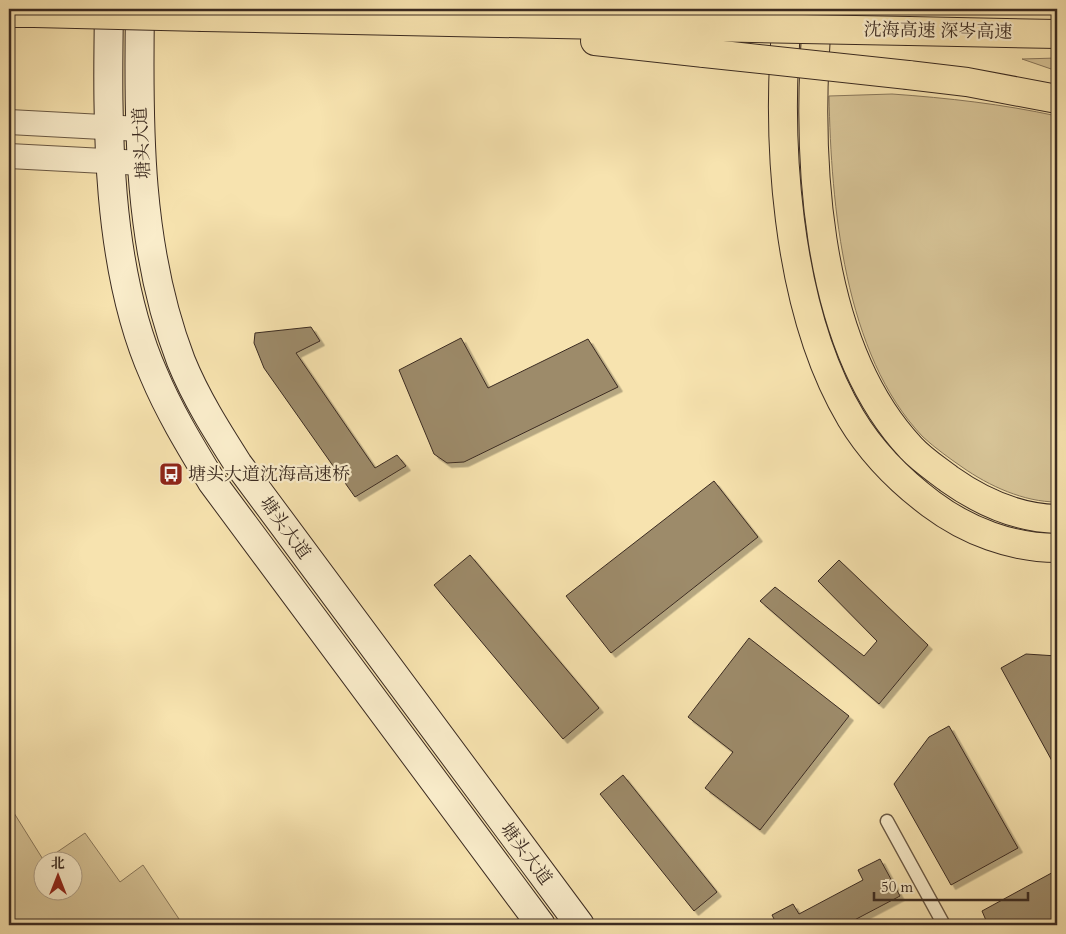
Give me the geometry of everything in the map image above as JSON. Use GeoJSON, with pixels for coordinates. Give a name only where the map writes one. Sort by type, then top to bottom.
{"type":"FeatureCollection","features":[{"type":"Feature","properties":{"kind":"highway"},"geometry":{"type":"LineString","coordinates":[[788,9],[784,51],[783,140],[794,245],[814,330],[830,375],[847,410],[877,455],[907,486],[940,511],[971,529],[1011,543],[1057,548]]}},
{"type":"Feature","properties":{"kind":"highway"},"geometry":{"type":"LineString","coordinates":[[818,9],[812,96],[813,146],[821,229],[841,317],[866,382],[891,424],[912,449],[934,468],[969,492],[1010,511],[1057,518]]}},
{"type":"Feature","properties":{"kind":"highway"},"geometry":{"type":"LineString","coordinates":[[22,13],[415,21],[704,40],[908,75],[985,85],[1057,99]]}},
{"type":"Feature","properties":{"kind":"highway","name":"沈海高速 深岑高速"},"geometry":{"type":"LineString","coordinates":[[704,40],[909,31],[1057,34]]}},
{"type":"Feature","properties":{"kind":"main road","name":"塘头大道"},"geometry":{"type":"LineString","coordinates":[[109,9],[109,128],[120,250],[132,312],[153,374],[180,429],[212,482],[541,925]]}},
{"type":"Feature","properties":{"kind":"main road","name":"塘头大道"},"geometry":{"type":"LineString","coordinates":[[140,9],[140,129],[150,246],[162,305],[182,362],[207,415],[238,464],[580,925]]}},
{"type":"Feature","properties":{"kind":"street"},"geometry":{"type":"LineString","coordinates":[[9,122],[140,129]]}},
{"type":"Feature","properties":{"kind":"street"},"geometry":{"type":"LineString","coordinates":[[9,156],[142,163]]}},
{"type":"Feature","properties":{"kind":"lane"},"geometry":{"type":"LineString","coordinates":[[887,821],[944,925]]}},
{"type":"Feature","properties":{"kind":"shaded area"},"geometry":{"type":"Polygon","coordinates":[[[1057,58],[1057,71],[1022,59],[1057,58]]]}},
{"type":"Feature","properties":{"kind":"shaded area"},"geometry":{"type":"Polygon","coordinates":[[[892,94],[975,102],[1057,116],[1057,502],[1032,499],[1007,492],[972,474],[942,453],[923,437],[896,403],[875,364],[859,322],[847,276],[839,230],[833,183],[829,96],[892,94]]]}},
{"type":"Feature","properties":{"kind":"shaded area"},"geometry":{"type":"Polygon","coordinates":[[[9,805],[38,852],[32,852],[32,902],[82,902],[82,852],[57,852],[85,833],[120,882],[143,865],[183,925],[9,925],[9,805]]]}},
{"type":"Feature","properties":{"kind":"building"},"geometry":{"type":"Polygon","coordinates":[[[311,327],[320,341],[296,353],[375,468],[397,455],[406,466],[355,497],[264,368],[254,343],[255,333],[311,327]]]}},
{"type":"Feature","properties":{"kind":"building"},"geometry":{"type":"Polygon","coordinates":[[[461,338],[488,388],[588,339],[618,387],[464,462],[447,463],[434,454],[399,370],[461,338]]]}},
{"type":"Feature","properties":{"kind":"building"},"geometry":{"type":"Polygon","coordinates":[[[714,481],[758,537],[611,653],[566,596],[714,481]]]}},
{"type":"Feature","properties":{"kind":"building"},"geometry":{"type":"Polygon","coordinates":[[[470,555],[599,708],[563,739],[434,585],[470,555]]]}},
{"type":"Feature","properties":{"kind":"building"},"geometry":{"type":"Polygon","coordinates":[[[839,560],[928,645],[879,704],[760,601],[775,587],[864,656],[877,641],[818,581],[839,560]]]}},
{"type":"Feature","properties":{"kind":"building"},"geometry":{"type":"Polygon","coordinates":[[[749,638],[849,716],[760,830],[705,788],[733,752],[688,717],[749,638]]]}},
{"type":"Feature","properties":{"kind":"building"},"geometry":{"type":"Polygon","coordinates":[[[1026,654],[1057,656],[1057,770],[1001,668],[1026,654]]]}},
{"type":"Feature","properties":{"kind":"building"},"geometry":{"type":"Polygon","coordinates":[[[949,726],[1018,848],[951,885],[894,784],[929,737],[949,726]]]}},
{"type":"Feature","properties":{"kind":"building"},"geometry":{"type":"Polygon","coordinates":[[[623,775],[717,892],[694,911],[600,794],[623,775]]]}},
{"type":"Feature","properties":{"kind":"building"},"geometry":{"type":"Polygon","coordinates":[[[880,859],[900,896],[845,925],[777,925],[772,915],[793,904],[799,914],[863,880],[858,870],[880,859]]]}},
{"type":"Feature","properties":{"kind":"building"},"geometry":{"type":"Polygon","coordinates":[[[1057,870],[1057,925],[988,925],[982,911],[1057,870]]]}},
{"type":"Feature","properties":{"kind":"place","name":"塘头大道沈海高速桥"},"geometry":{"type":"Point","coordinates":[171,474]}}]}
